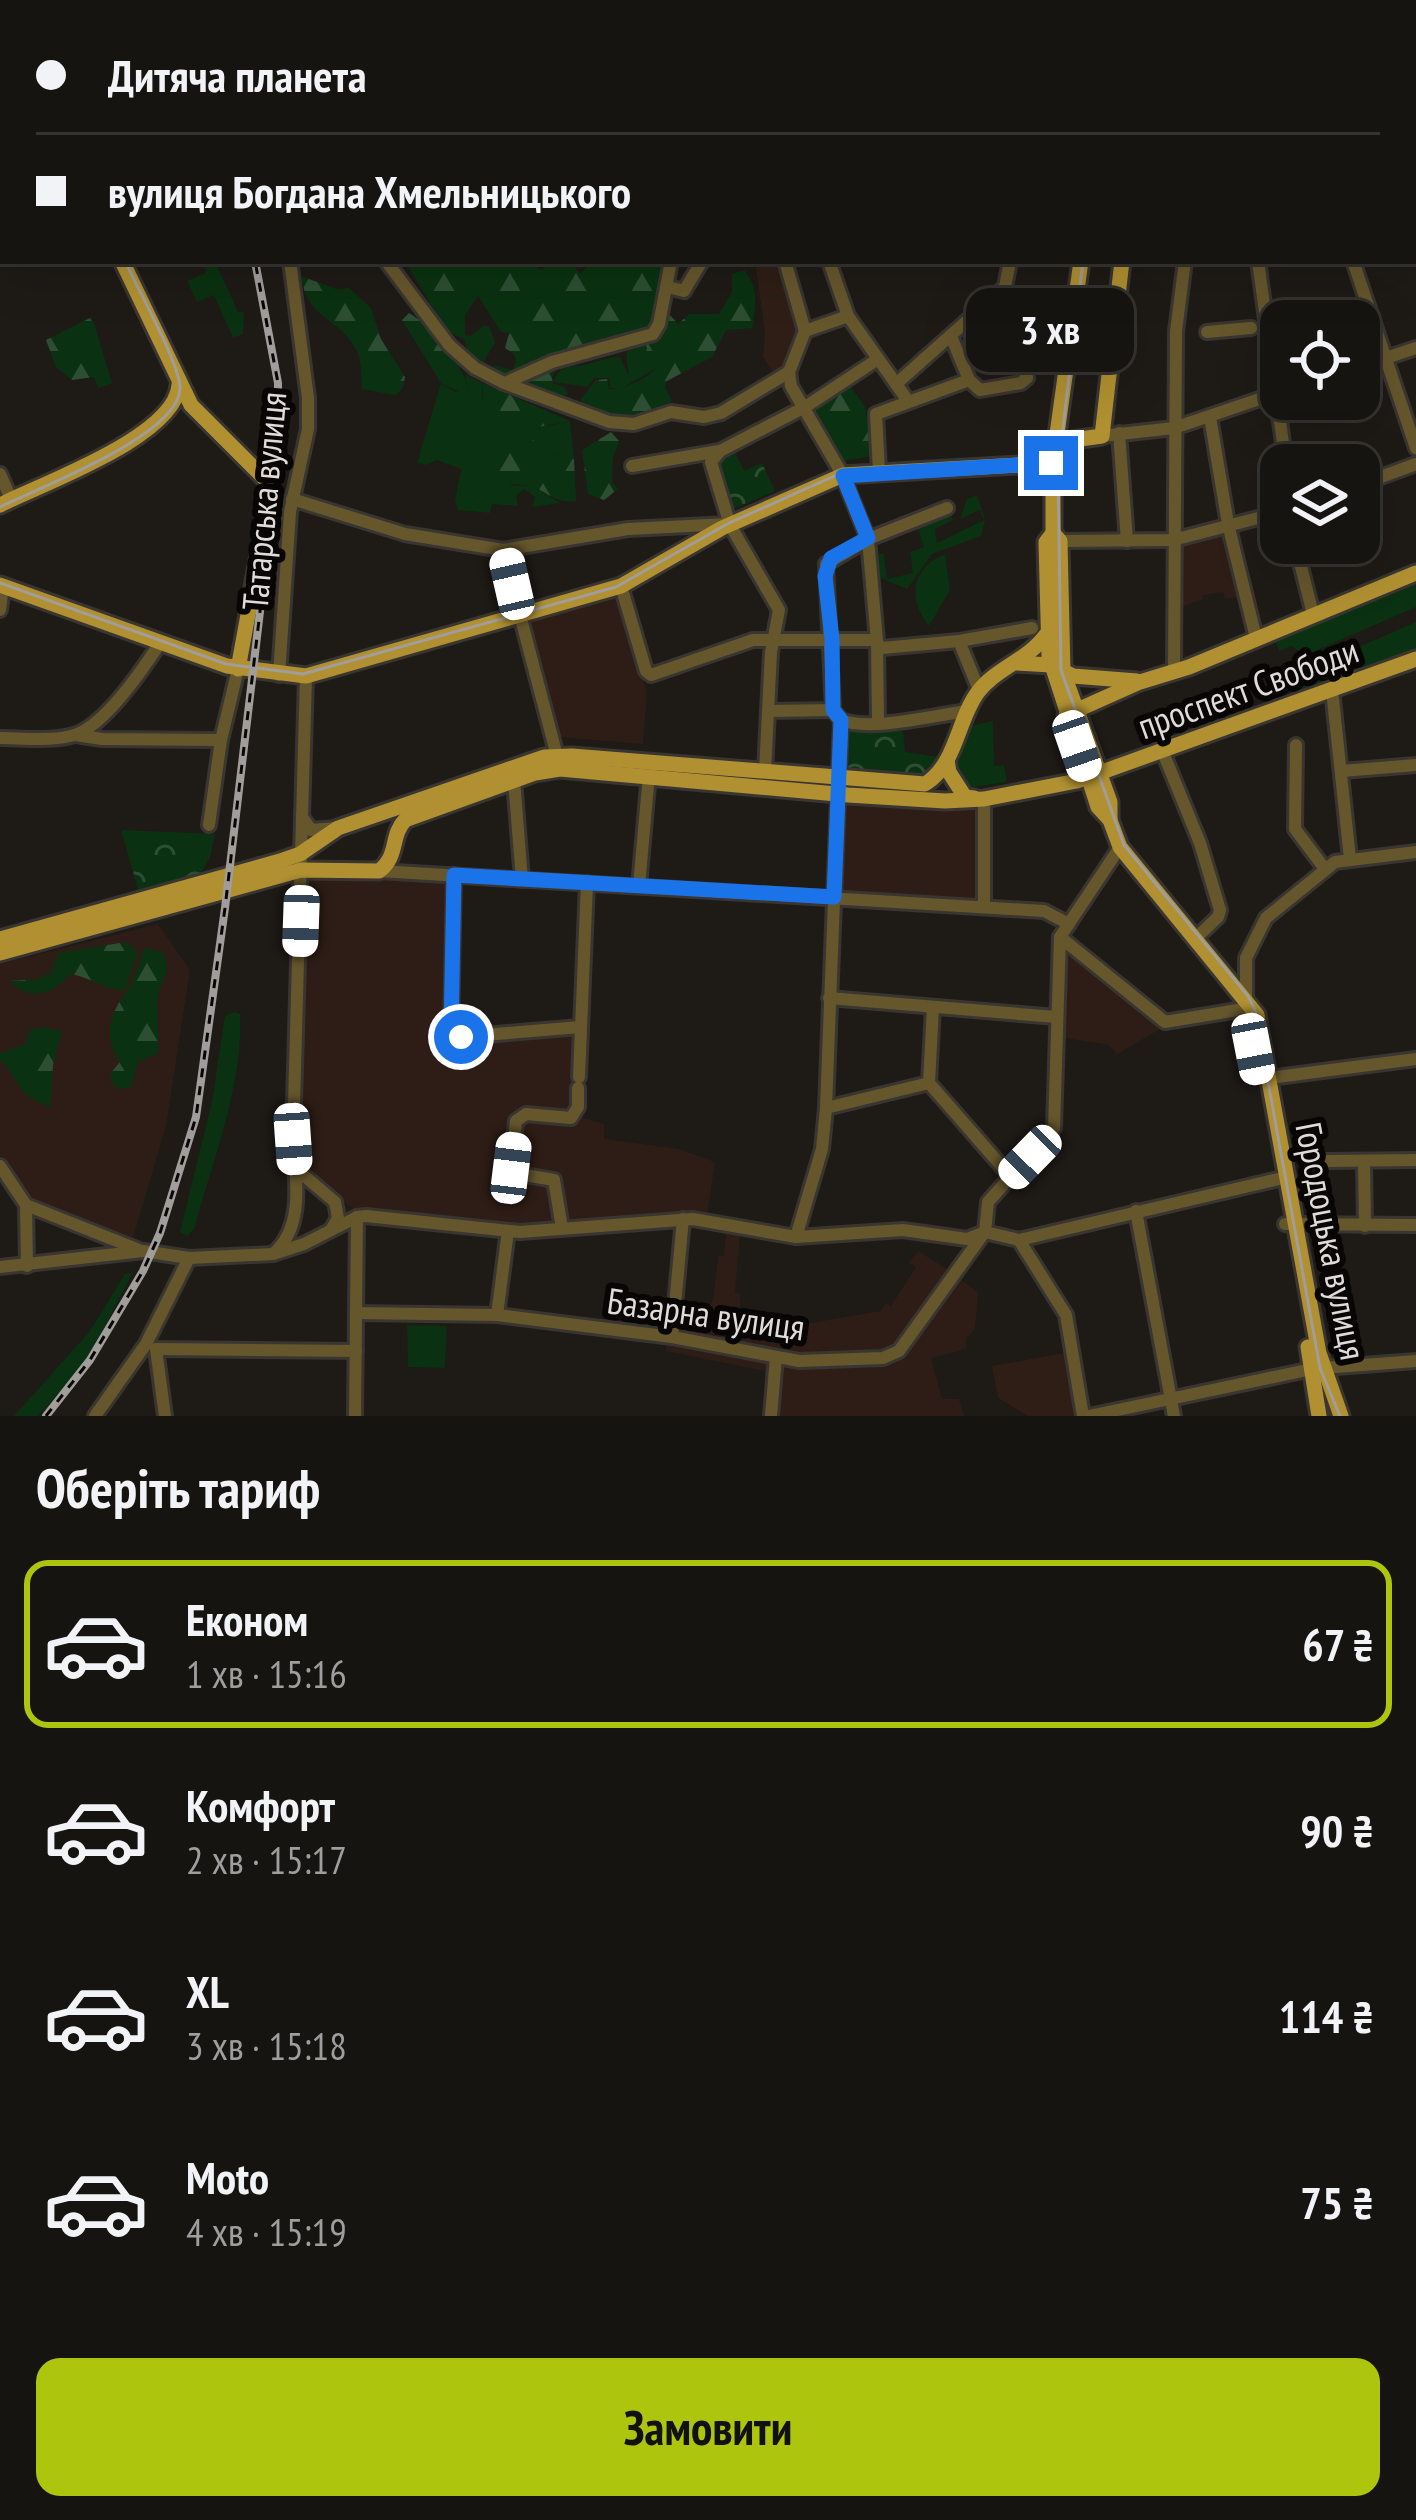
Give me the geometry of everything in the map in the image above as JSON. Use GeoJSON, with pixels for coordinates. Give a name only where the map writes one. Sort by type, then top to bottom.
{"type":"FeatureCollection","features":[{"type":"Feature","properties":{"kind":"main road"},"geometry":{"type":"LineString","coordinates":[[123,264],[191,405],[269,483],[238,669]]}},
{"type":"Feature","properties":{"kind":"main road"},"geometry":{"type":"LineString","coordinates":[[1057,669],[1053,463],[1081,264]]}},
{"type":"Feature","properties":{"kind":"main road"},"geometry":{"type":"LineString","coordinates":[[1053,463],[1066,444],[1110,435],[1122,264]]}},
{"type":"Feature","properties":{"kind":"main road"},"geometry":{"type":"LineString","coordinates":[[6,502],[140,435],[171,408],[179,385]]}},
{"type":"Feature","properties":{"kind":"main road"},"geometry":{"type":"LineString","coordinates":[[1,585],[238,669],[306,676],[621,586],[702,531],[730,524],[843,476],[1053,463]]}},
{"type":"Feature","properties":{"kind":"main road"},"geometry":{"type":"LineString","coordinates":[[1057,537],[1046,542],[1039,632],[1057,669],[1094,776],[1110,802],[1110,820],[1120,847],[1248,1003]]}},
{"type":"Feature","properties":{"kind":"main road","name":"проспект Свободи"},"geometry":{"type":"LineString","coordinates":[[1071,712],[1416,573]]}},
{"type":"Feature","properties":{"kind":"main road"},"geometry":{"type":"LineString","coordinates":[[0,939],[300,862],[379,871],[391,860],[398,827],[412,816],[560,769],[838,787],[931,781],[947,760],[980,690],[1017,663],[1039,632]]}},
{"type":"Feature","properties":{"kind":"main road","name":"проспект Свободи"},"geometry":{"type":"LineString","coordinates":[[838,787],[944,801],[984,799],[1094,776],[1416,659]]}},
{"type":"Feature","properties":{"kind":"main road","name":"проспект Свободи"},"geometry":{"type":"LineString","coordinates":[[1017,663],[1093,679],[1140,682]]}},
{"type":"Feature","properties":{"kind":"main road"},"geometry":{"type":"LineString","coordinates":[[0,953],[300,862],[338,828],[557,756],[765,771],[838,787]]}},
{"type":"Feature","properties":{"kind":"main road"},"geometry":{"type":"LineString","coordinates":[[947,760],[965,796],[984,799]]}},
{"type":"Feature","properties":{"kind":"main road"},"geometry":{"type":"LineString","coordinates":[[364,820],[385,825],[394,836]]}},
{"type":"Feature","properties":{"kind":"main road","name":"Городоцька вулиця"},"geometry":{"type":"LineString","coordinates":[[1248,1003],[1317,1368],[1341,1416]]}},
{"type":"Feature","properties":{"kind":"main road"},"geometry":{"type":"LineString","coordinates":[[1317,1368],[1319,1416]]}},
{"type":"Feature","properties":{"kind":"street","name":"Татарська вулиця"},"geometry":{"type":"LineString","coordinates":[[279,675],[292,499],[307,441],[308,398],[290,264]]}},
{"type":"Feature","properties":{"kind":"street"},"geometry":{"type":"LineString","coordinates":[[388,264],[449,346],[475,368],[609,422],[634,424],[671,412],[704,417],[721,413],[789,372]]}},
{"type":"Feature","properties":{"kind":"street"},"geometry":{"type":"LineString","coordinates":[[503,383],[552,362],[653,334],[671,264]]}},
{"type":"Feature","properties":{"kind":"street"},"geometry":{"type":"LineString","coordinates":[[668,287],[684,291],[701,264]]}},
{"type":"Feature","properties":{"kind":"street"},"geometry":{"type":"LineString","coordinates":[[786,264],[805,332],[789,372],[791,386],[843,476],[868,538],[878,641],[878,722]]}},
{"type":"Feature","properties":{"kind":"street"},"geometry":{"type":"LineString","coordinates":[[830,264],[848,316],[908,401]]}},
{"type":"Feature","properties":{"kind":"street"},"geometry":{"type":"LineString","coordinates":[[951,336],[969,380],[980,390],[1027,378],[1005,286],[1009,264]]}},
{"type":"Feature","properties":{"kind":"street"},"geometry":{"type":"LineString","coordinates":[[1174,672],[1174,428],[1185,264]]}},
{"type":"Feature","properties":{"kind":"street"},"geometry":{"type":"LineString","coordinates":[[1258,264],[1264,300]]}},
{"type":"Feature","properties":{"kind":"street"},"geometry":{"type":"LineString","coordinates":[[1354,264],[1416,448]]}},
{"type":"Feature","properties":{"kind":"street"},"geometry":{"type":"LineString","coordinates":[[896,384],[1005,286]]}},
{"type":"Feature","properties":{"kind":"street"},"geometry":{"type":"LineString","coordinates":[[805,332],[848,316]]}},
{"type":"Feature","properties":{"kind":"street"},"geometry":{"type":"LineString","coordinates":[[1177,331],[1251,328]]}},
{"type":"Feature","properties":{"kind":"street"},"geometry":{"type":"LineString","coordinates":[[1380,360],[1416,348]]}},
{"type":"Feature","properties":{"kind":"street"},"geometry":{"type":"LineString","coordinates":[[632,466],[720,451],[805,407],[878,359]]}},
{"type":"Feature","properties":{"kind":"street"},"geometry":{"type":"LineString","coordinates":[[879,471],[876,414],[969,380]]}},
{"type":"Feature","properties":{"kind":"street"},"geometry":{"type":"LineString","coordinates":[[1127,541],[1110,435],[1174,428],[1260,400]]}},
{"type":"Feature","properties":{"kind":"street"},"geometry":{"type":"LineString","coordinates":[[1210,417],[1228,524],[1256,638]]}},
{"type":"Feature","properties":{"kind":"street"},"geometry":{"type":"LineString","coordinates":[[720,451],[710,466],[730,524],[777,603],[779,617],[773,639],[765,771]]}},
{"type":"Feature","properties":{"kind":"street"},"geometry":{"type":"LineString","coordinates":[[1380,477],[1416,464]]}},
{"type":"Feature","properties":{"kind":"street"},"geometry":{"type":"LineString","coordinates":[[0,474],[6,502]]}},
{"type":"Feature","properties":{"kind":"street"},"geometry":{"type":"LineString","coordinates":[[292,499],[405,534],[503,550],[628,529],[702,531]]}},
{"type":"Feature","properties":{"kind":"street"},"geometry":{"type":"LineString","coordinates":[[796,1237],[822,1149],[826,1108],[838,787],[826,564],[868,538],[947,508]]}},
{"type":"Feature","properties":{"kind":"street"},"geometry":{"type":"LineString","coordinates":[[1057,537],[1173,540],[1260,517]]}},
{"type":"Feature","properties":{"kind":"street"},"geometry":{"type":"LineString","coordinates":[[503,550],[557,756]]}},
{"type":"Feature","properties":{"kind":"street"},"geometry":{"type":"LineString","coordinates":[[1300,564],[1312,614]]}},
{"type":"Feature","properties":{"kind":"street"},"geometry":{"type":"LineString","coordinates":[[0,610],[1,585]]}},
{"type":"Feature","properties":{"kind":"street"},"geometry":{"type":"LineString","coordinates":[[621,586],[646,671],[657,675],[730,646],[773,639],[878,641]]}},
{"type":"Feature","properties":{"kind":"street"},"geometry":{"type":"LineString","coordinates":[[878,641],[882,648],[1039,632]]}},
{"type":"Feature","properties":{"kind":"street"},"geometry":{"type":"LineString","coordinates":[[959,641],[980,690]]}},
{"type":"Feature","properties":{"kind":"street"},"geometry":{"type":"LineString","coordinates":[[76,735],[133,681],[160,643]]}},
{"type":"Feature","properties":{"kind":"street"},"geometry":{"type":"LineString","coordinates":[[209,825],[220,740],[238,669]]}},
{"type":"Feature","properties":{"kind":"street"},"geometry":{"type":"LineString","coordinates":[[273,1254],[292,1233],[295,1211],[306,676]]}},
{"type":"Feature","properties":{"kind":"street"},"geometry":{"type":"LineString","coordinates":[[1332,690],[1350,859]]}},
{"type":"Feature","properties":{"kind":"street"},"geometry":{"type":"LineString","coordinates":[[769,710],[837,715],[850,724],[968,711]]}},
{"type":"Feature","properties":{"kind":"street"},"geometry":{"type":"LineString","coordinates":[[0,738],[76,735],[220,740]]}},
{"type":"Feature","properties":{"kind":"street"},"geometry":{"type":"LineString","coordinates":[[1296,745],[1295,830],[1325,869]]}},
{"type":"Feature","properties":{"kind":"street"},"geometry":{"type":"LineString","coordinates":[[1162,750],[1200,843],[1220,910],[1219,917],[1196,938]]}},
{"type":"Feature","properties":{"kind":"street"},"geometry":{"type":"LineString","coordinates":[[1342,771],[1416,765]]}},
{"type":"Feature","properties":{"kind":"street"},"geometry":{"type":"LineString","coordinates":[[639,886],[649,774]]}},
{"type":"Feature","properties":{"kind":"street"},"geometry":{"type":"LineString","coordinates":[[514,780],[522,880]]}},
{"type":"Feature","properties":{"kind":"street"},"geometry":{"type":"LineString","coordinates":[[984,799],[984,907]]}},
{"type":"Feature","properties":{"kind":"street"},"geometry":{"type":"LineString","coordinates":[[302,818],[311,830],[338,828]]}},
{"type":"Feature","properties":{"kind":"street"},"geometry":{"type":"LineString","coordinates":[[985,1232],[987,1204],[1054,1128],[1060,938],[1120,847]]}},
{"type":"Feature","properties":{"kind":"street"},"geometry":{"type":"LineString","coordinates":[[1060,938],[1165,1022],[1248,1003],[1246,958],[1266,918],[1335,862],[1416,851]]}},
{"type":"Feature","properties":{"kind":"street"},"geometry":{"type":"LineString","coordinates":[[379,871],[1044,911],[1069,924]]}},
{"type":"Feature","properties":{"kind":"street"},"geometry":{"type":"LineString","coordinates":[[454,875],[451,1032],[461,1037],[580,1027]]}},
{"type":"Feature","properties":{"kind":"street"},"geometry":{"type":"LineString","coordinates":[[562,1228],[554,1180],[519,1174],[511,1168],[516,1120],[526,1114],[571,1118],[578,1107],[587,883]]}},
{"type":"Feature","properties":{"kind":"street"},"geometry":{"type":"LineString","coordinates":[[829,998],[1057,1017]]}},
{"type":"Feature","properties":{"kind":"street"},"geometry":{"type":"LineString","coordinates":[[933,1006],[928,1083],[1011,1177]]}},
{"type":"Feature","properties":{"kind":"street"},"geometry":{"type":"LineString","coordinates":[[1264,1079],[1416,1059]]}},
{"type":"Feature","properties":{"kind":"street"},"geometry":{"type":"LineString","coordinates":[[826,1108],[928,1083]]}},
{"type":"Feature","properties":{"kind":"street"},"geometry":{"type":"LineString","coordinates":[[1327,1161],[1416,1160]]}},
{"type":"Feature","properties":{"kind":"street"},"geometry":{"type":"LineString","coordinates":[[1364,1161],[1365,1226]]}},
{"type":"Feature","properties":{"kind":"street"},"geometry":{"type":"LineString","coordinates":[[0,1166],[26,1205],[27,1266]]}},
{"type":"Feature","properties":{"kind":"street"},"geometry":{"type":"LineString","coordinates":[[296,1168],[332,1200],[338,1218],[327,1233]]}},
{"type":"Feature","properties":{"kind":"street"},"geometry":{"type":"LineString","coordinates":[[327,1233],[308,1234],[296,1222],[299,1201],[314,1192],[357,1216],[508,1232],[683,1219],[796,1237],[903,1230],[967,1239],[985,1232],[1018,1240],[1282,1178]]}},
{"type":"Feature","properties":{"kind":"street"},"geometry":{"type":"LineString","coordinates":[[26,1205],[143,1252],[189,1258],[273,1254],[357,1216]]}},
{"type":"Feature","properties":{"kind":"street"},"geometry":{"type":"LineString","coordinates":[[1136,1211],[1174,1416]]}},
{"type":"Feature","properties":{"kind":"street"},"geometry":{"type":"LineString","coordinates":[[355,1416],[357,1216]]}},
{"type":"Feature","properties":{"kind":"street"},"geometry":{"type":"LineString","coordinates":[[672,1337],[683,1219]]}},
{"type":"Feature","properties":{"kind":"street"},"geometry":{"type":"LineString","coordinates":[[1291,1224],[1416,1225]]}},
{"type":"Feature","properties":{"kind":"street"},"geometry":{"type":"LineString","coordinates":[[85,1260],[94,1248],[90,1232]]}},
{"type":"Feature","properties":{"kind":"street"},"geometry":{"type":"LineString","coordinates":[[497,1316],[508,1232]]}},
{"type":"Feature","properties":{"kind":"street","name":"Базарна вулиця"},"geometry":{"type":"LineString","coordinates":[[356,1313],[497,1316],[672,1337],[799,1361],[883,1358],[899,1351],[985,1232]]}},
{"type":"Feature","properties":{"kind":"street"},"geometry":{"type":"LineString","coordinates":[[1018,1240],[1066,1315],[1086,1416],[1317,1368],[1416,1360]]}},
{"type":"Feature","properties":{"kind":"street"},"geometry":{"type":"LineString","coordinates":[[0,1268],[143,1252]]}},
{"type":"Feature","properties":{"kind":"street"},"geometry":{"type":"LineString","coordinates":[[95,1416],[151,1347],[189,1258]]}},
{"type":"Feature","properties":{"kind":"street"},"geometry":{"type":"LineString","coordinates":[[151,1347],[356,1351]]}},
{"type":"Feature","properties":{"kind":"street"},"geometry":{"type":"LineString","coordinates":[[151,1347],[165,1416]]}},
{"type":"Feature","properties":{"kind":"street"},"geometry":{"type":"LineString","coordinates":[[771,1416],[776,1357]]}},
{"type":"Feature","properties":{"kind":"shaded area"},"geometry":{"type":"Polygon","coordinates":[[[784,264],[801,334],[787,371],[777,378],[763,357],[765,333],[756,268],[784,264]]]}},
{"type":"Feature","properties":{"kind":"shaded area"},"geometry":{"type":"Polygon","coordinates":[[[1222,533],[1238,597],[1225,599],[1223,592],[1203,595],[1179,608],[1179,544],[1222,533]]]}},
{"type":"Feature","properties":{"kind":"shaded area"},"geometry":{"type":"Polygon","coordinates":[[[617,597],[647,692],[643,744],[560,737],[527,623],[617,597]]]}},
{"type":"Feature","properties":{"kind":"shaded area"},"geometry":{"type":"Polygon","coordinates":[[[849,799],[979,805],[981,898],[842,894],[838,889],[843,804],[849,799]]]}},
{"type":"Feature","properties":{"kind":"shaded area"},"geometry":{"type":"Polygon","coordinates":[[[316,873],[451,877],[449,1035],[585,1031],[581,1117],[604,1124],[604,1139],[679,1149],[715,1162],[707,1216],[504,1227],[353,1209],[297,1166],[306,885],[316,873]]]}},
{"type":"Feature","properties":{"kind":"shaded area"},"geometry":{"type":"Polygon","coordinates":[[[158,924],[190,970],[166,1126],[133,1238],[30,1199],[0,1155],[0,964],[158,924]]]}},
{"type":"Feature","properties":{"kind":"shaded area"},"geometry":{"type":"Polygon","coordinates":[[[1062,952],[1167,1025],[1117,1054],[1109,1045],[1059,1037],[1062,952]]]}},
{"type":"Feature","properties":{"kind":"shaded area"},"geometry":{"type":"Polygon","coordinates":[[[726,1233],[740,1235],[735,1293],[740,1294],[740,1309],[799,1325],[881,1311],[886,1303],[891,1306],[916,1267],[909,1263],[918,1251],[952,1272],[981,1246],[961,1280],[978,1292],[975,1329],[966,1338],[966,1349],[931,1358],[942,1399],[959,1399],[964,1416],[764,1416],[765,1371],[666,1351],[666,1338],[698,1341],[700,1321],[707,1321],[714,1294],[718,1256],[724,1256],[726,1233]]]}},
{"type":"Feature","properties":{"kind":"shaded area"},"geometry":{"type":"Polygon","coordinates":[[[1069,1352],[1080,1416],[1028,1416],[998,1398],[992,1366],[1069,1352]]]}},
{"type":"Feature","properties":{"kind":"green space"},"geometry":{"type":"Polygon","coordinates":[[[204,264],[216,264],[238,312],[244,312],[243,334],[233,338],[214,295],[197,302],[187,281],[206,273],[204,264]]]}},
{"type":"Feature","properties":{"kind":"green space"},"geometry":{"type":"Polygon","coordinates":[[[407,264],[531,264],[542,270],[545,264],[581,264],[576,268],[580,274],[590,264],[666,264],[663,317],[670,315],[678,324],[689,314],[719,314],[732,292],[732,274],[744,270],[754,290],[752,328],[726,330],[712,357],[667,381],[672,401],[629,417],[581,412],[581,399],[596,380],[607,379],[609,389],[621,388],[655,369],[645,358],[643,338],[592,346],[570,357],[552,377],[568,394],[559,398],[493,369],[495,365],[512,370],[516,362],[505,348],[509,333],[501,332],[478,296],[465,315],[465,335],[489,326],[495,342],[483,363],[468,352],[464,339],[446,330],[407,264]]]}},
{"type":"Feature","properties":{"kind":"green space"},"geometry":{"type":"Polygon","coordinates":[[[301,276],[336,289],[349,288],[371,308],[381,339],[405,377],[402,390],[395,395],[362,389],[357,351],[310,302],[301,276]]]}},
{"type":"Feature","properties":{"kind":"green space"},"geometry":{"type":"Polygon","coordinates":[[[409,313],[453,358],[468,388],[464,394],[441,383],[402,320],[409,313]]]}},
{"type":"Feature","properties":{"kind":"green space"},"geometry":{"type":"Polygon","coordinates":[[[92,317],[112,383],[99,388],[93,377],[72,380],[56,367],[46,340],[92,317]]]}},
{"type":"Feature","properties":{"kind":"green space"},"geometry":{"type":"Polygon","coordinates":[[[647,342],[655,369],[622,388],[610,388],[609,378],[594,378],[587,387],[553,382],[564,368],[615,357],[620,357],[629,376],[626,353],[631,346],[647,342]]]}},
{"type":"Feature","properties":{"kind":"green space"},"geometry":{"type":"Polygon","coordinates":[[[465,374],[482,383],[482,398],[548,426],[570,421],[574,459],[545,451],[510,486],[533,486],[560,503],[532,507],[535,497],[524,489],[516,496],[518,506],[492,504],[490,513],[458,510],[455,501],[461,469],[437,460],[417,463],[441,383],[455,392],[468,388],[465,374]]]}},
{"type":"Feature","properties":{"kind":"green space"},"geometry":{"type":"Polygon","coordinates":[[[482,383],[570,421],[528,429],[494,422],[484,409],[482,383]]]}},
{"type":"Feature","properties":{"kind":"green space"},"geometry":{"type":"Polygon","coordinates":[[[851,387],[865,407],[872,456],[843,461],[813,411],[851,387]]]}},
{"type":"Feature","properties":{"kind":"green space"},"geometry":{"type":"Polygon","coordinates":[[[611,432],[619,441],[612,482],[618,489],[604,500],[588,494],[582,450],[611,432]]]}},
{"type":"Feature","properties":{"kind":"green space"},"geometry":{"type":"Polygon","coordinates":[[[532,439],[545,451],[574,459],[576,501],[499,481],[496,462],[505,443],[532,439]]]}},
{"type":"Feature","properties":{"kind":"green space"},"geometry":{"type":"Polygon","coordinates":[[[734,451],[744,471],[762,463],[775,491],[728,511],[720,487],[724,483],[721,474],[716,477],[714,462],[734,451]]]}},
{"type":"Feature","properties":{"kind":"green space"},"geometry":{"type":"Polygon","coordinates":[[[977,495],[985,520],[981,536],[932,554],[907,589],[878,577],[869,545],[876,541],[879,554],[884,554],[887,579],[913,573],[910,552],[924,547],[916,524],[937,513],[955,519],[935,529],[937,543],[984,520],[980,510],[960,519],[967,499],[977,495]]]}},
{"type":"Feature","properties":{"kind":"green space"},"geometry":{"type":"Polygon","coordinates":[[[945,554],[950,590],[929,626],[917,605],[916,585],[925,567],[945,554]]]}},
{"type":"Feature","properties":{"kind":"green space"},"geometry":{"type":"Polygon","coordinates":[[[1416,584],[1416,607],[1303,656],[1292,646],[1279,651],[1275,640],[1416,584]]]}},
{"type":"Feature","properties":{"kind":"green space"},"geometry":{"type":"Polygon","coordinates":[[[1416,622],[1416,649],[1295,694],[1292,687],[1308,682],[1308,669],[1416,622]]]}},
{"type":"Feature","properties":{"kind":"green space"},"geometry":{"type":"Polygon","coordinates":[[[993,721],[994,766],[1004,765],[1007,782],[968,788],[956,766],[960,744],[967,727],[993,721]]]}},
{"type":"Feature","properties":{"kind":"green space"},"geometry":{"type":"Polygon","coordinates":[[[876,724],[903,732],[905,752],[945,758],[931,779],[840,771],[843,728],[876,724]]]}},
{"type":"Feature","properties":{"kind":"green space"},"geometry":{"type":"Polygon","coordinates":[[[121,830],[215,834],[200,875],[139,892],[121,830]]]}},
{"type":"Feature","properties":{"kind":"green space"},"geometry":{"type":"Polygon","coordinates":[[[126,942],[138,952],[125,990],[70,974],[57,987],[33,994],[10,981],[50,976],[58,953],[126,942]]]}},
{"type":"Feature","properties":{"kind":"green space"},"geometry":{"type":"Polygon","coordinates":[[[145,947],[163,953],[166,964],[158,997],[158,1053],[138,1062],[131,1087],[116,1089],[109,1075],[120,1062],[110,1026],[145,947]]]}},
{"type":"Feature","properties":{"kind":"green space"},"geometry":{"type":"Polygon","coordinates":[[[240,1014],[240,1040],[232,1095],[194,1229],[187,1236],[180,1232],[212,1101],[225,1016],[240,1014]]]}},
{"type":"Feature","properties":{"kind":"green space"},"geometry":{"type":"Polygon","coordinates":[[[43,1027],[62,1031],[53,1065],[50,1108],[27,1096],[0,1059],[0,1053],[26,1044],[28,1031],[43,1027]]]}},
{"type":"Feature","properties":{"kind":"green space"},"geometry":{"type":"Polygon","coordinates":[[[133,1272],[87,1361],[38,1416],[14,1416],[90,1331],[125,1274],[133,1272]]]}},
{"type":"Feature","properties":{"kind":"green space"},"geometry":{"type":"Polygon","coordinates":[[[407,1325],[447,1326],[445,1368],[408,1367],[407,1325]]]}},
{"type":"Feature","properties":{"kind":"tram line"},"geometry":{"type":"LineString","coordinates":[[0,507],[104,458],[157,424],[174,406],[178,377],[126,264]]}},
{"type":"Feature","properties":{"kind":"tram line"},"geometry":{"type":"LineString","coordinates":[[1083,264],[1058,469],[1061,670],[1124,845],[1255,1010],[1320,1368],[1340,1416]]}},
{"type":"Feature","properties":{"kind":"tram line"},"geometry":{"type":"LineString","coordinates":[[0,583],[226,664],[303,674],[616,587],[729,523],[839,474],[1031,459],[1050,469],[1057,489]]}},
{"type":"Feature","properties":{"kind":"railway"},"geometry":{"type":"LineString","coordinates":[[46,1416],[90,1360],[143,1271],[160,1233],[196,1117],[278,459],[278,383],[256,264]]}},
{"type":"Feature","properties":{"kind":"route"},"geometry":{"type":"LineString","coordinates":[[461,1037],[451,1032],[454,875],[834,897],[841,720],[833,710],[826,564],[868,538],[843,476],[1051,463]]}}]}
